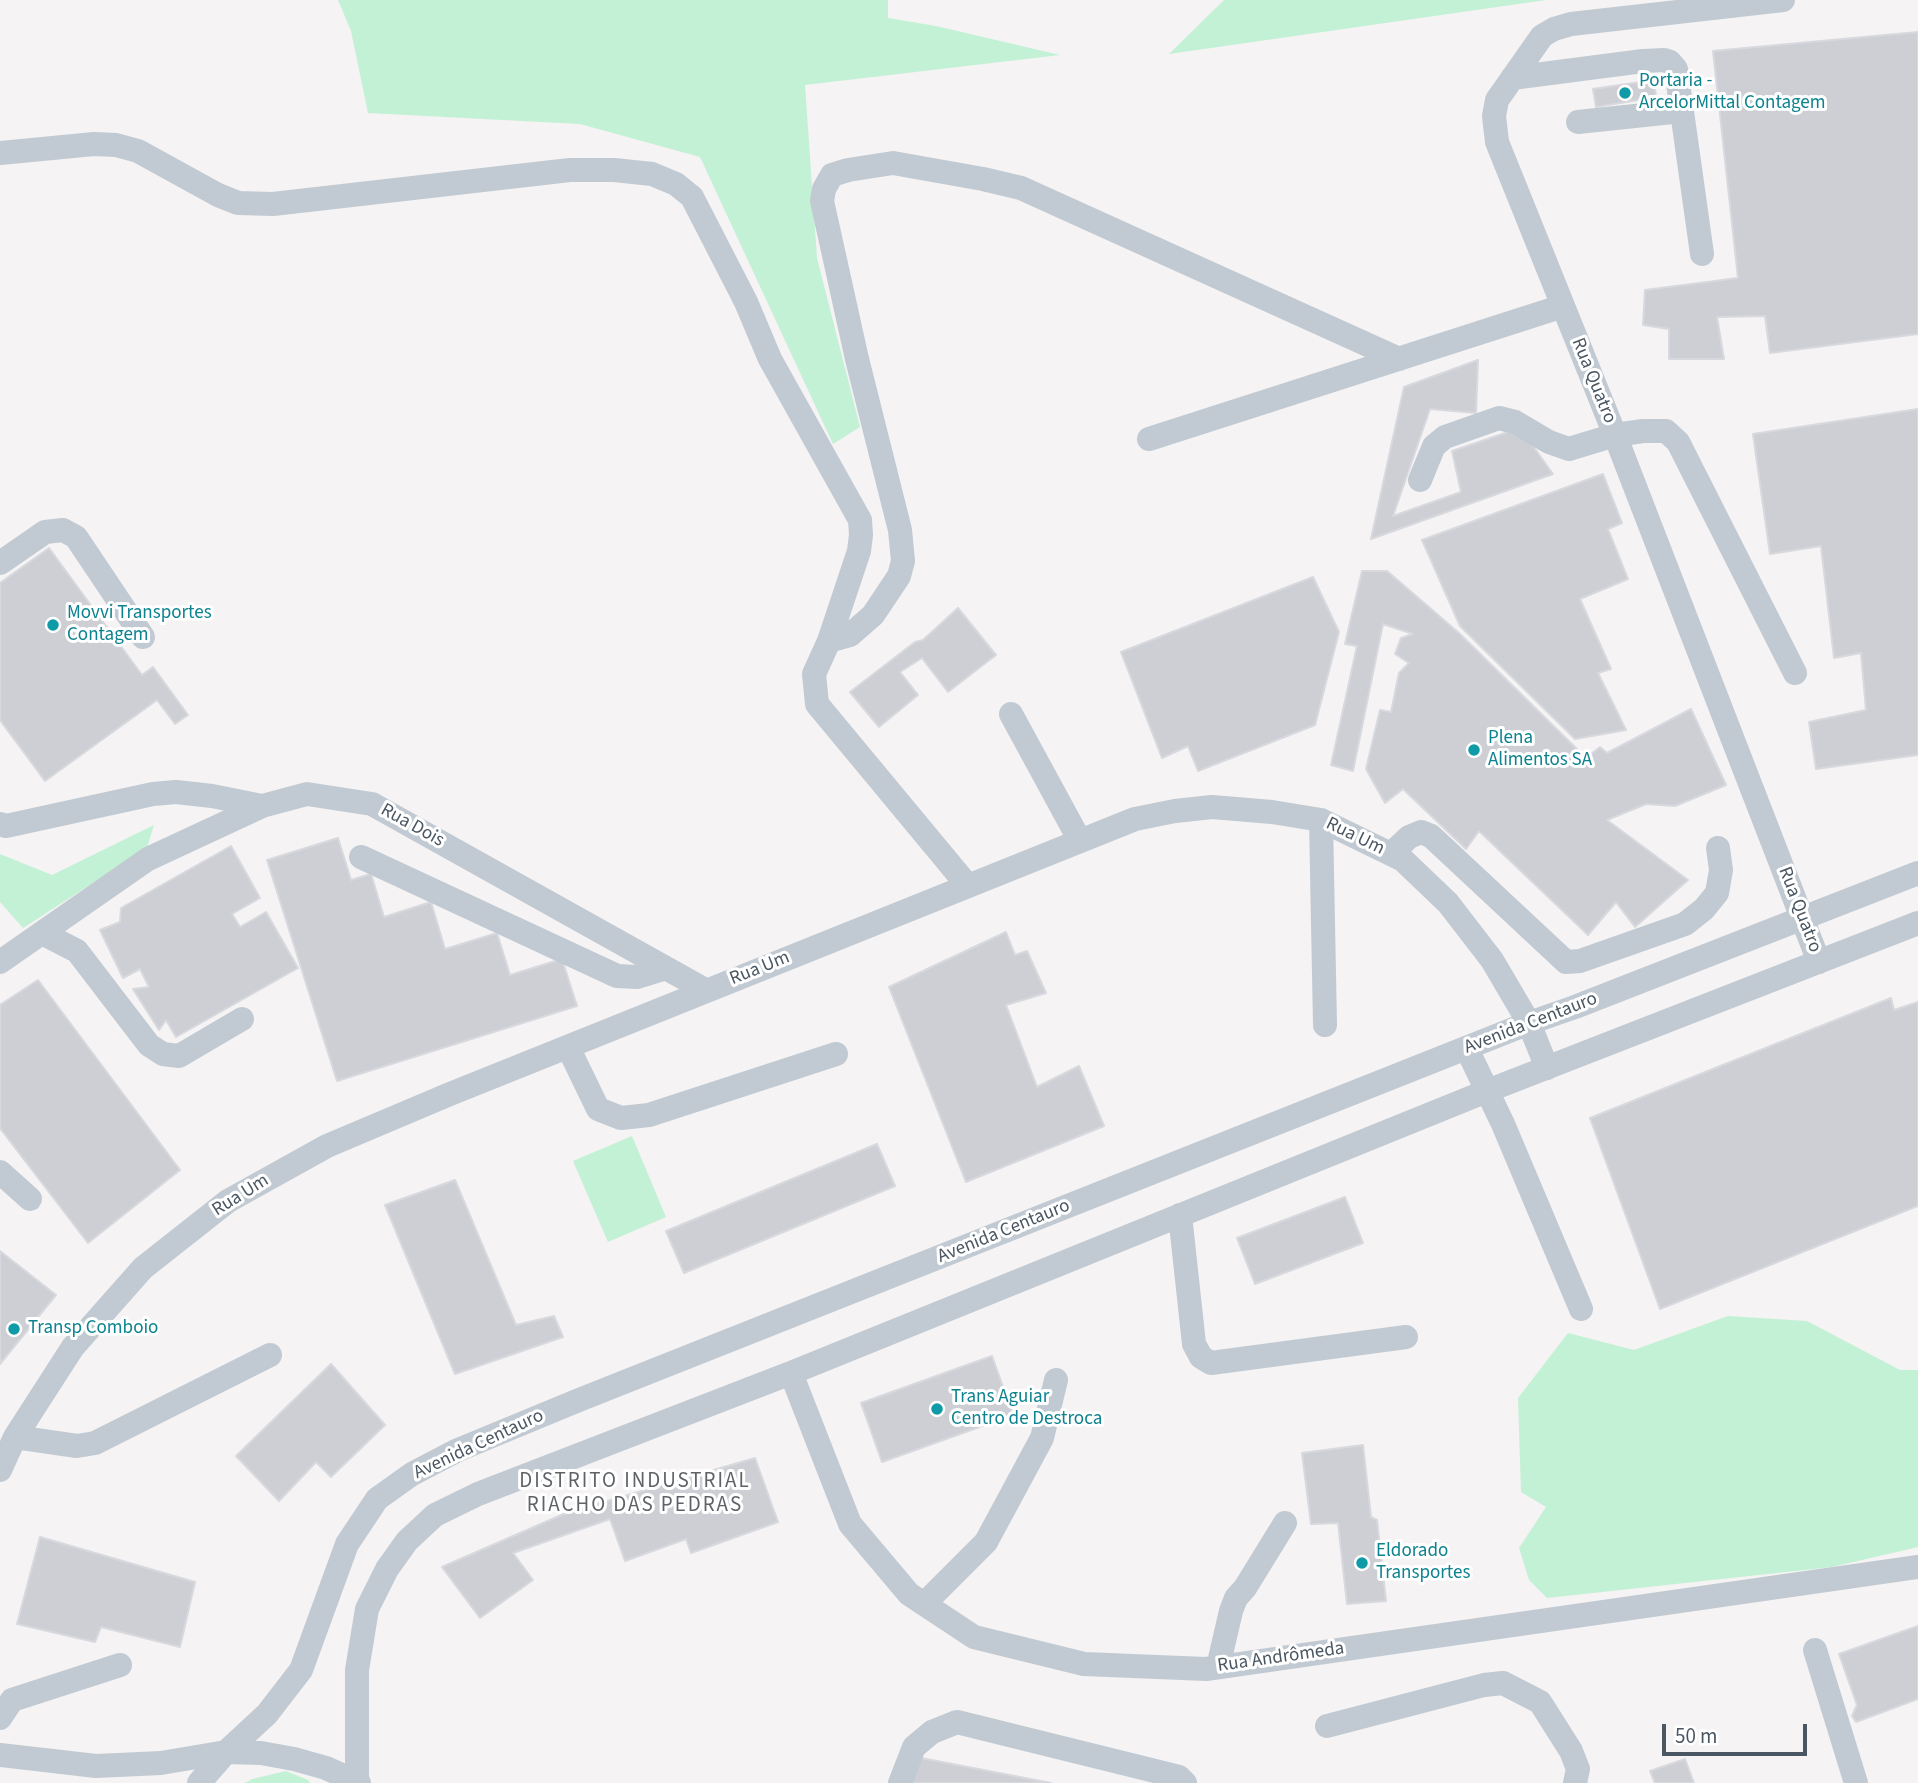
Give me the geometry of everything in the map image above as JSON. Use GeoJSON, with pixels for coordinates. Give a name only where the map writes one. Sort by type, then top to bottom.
{"type":"FeatureCollection","features":[{"type":"Feature","properties":{"kind":"street","name":"Rua Quatro"},"geometry":{"type":"LineString","coordinates":[[1783,0],[1571,24],[1554,29],[1542,36],[1512,78],[1497,100],[1494,116],[1497,142],[1615,435],[1819,962]]}},
{"type":"Feature","properties":{"kind":"street"},"geometry":{"type":"LineString","coordinates":[[1512,78],[1664,60],[1670,62],[1676,69],[1702,254]]}},
{"type":"Feature","properties":{"kind":"street"},"geometry":{"type":"LineString","coordinates":[[1578,122],[1682,111]]}},
{"type":"Feature","properties":{"kind":"street"},"geometry":{"type":"LineString","coordinates":[[0,153],[94,144],[116,145],[138,151],[218,195],[250,203],[273,204],[570,170],[614,170],[652,174],[676,184],[692,197],[746,302],[770,359],[860,520],[859,551],[829,640],[814,674],[817,704],[968,886]]}},
{"type":"Feature","properties":{"kind":"street"},"geometry":{"type":"LineString","coordinates":[[829,640],[850,635],[873,615],[899,576],[902,561],[900,530],[857,359],[822,201],[824,189],[832,175],[894,163],[983,178],[1021,188],[1399,359]]}},
{"type":"Feature","properties":{"kind":"street"},"geometry":{"type":"LineString","coordinates":[[1149,439],[1563,306]]}},
{"type":"Feature","properties":{"kind":"street"},"geometry":{"type":"LineString","coordinates":[[1420,480],[1434,446],[1445,438],[1499,418],[1515,422],[1549,442],[1569,449],[1615,435],[1666,431],[1678,442],[1795,673]]}},
{"type":"Feature","properties":{"kind":"street"},"geometry":{"type":"LineString","coordinates":[[0,563],[45,532],[63,530],[76,537],[144,637]]}},
{"type":"Feature","properties":{"kind":"street"},"geometry":{"type":"LineString","coordinates":[[1011,714],[1080,841]]}},
{"type":"Feature","properties":{"kind":"street"},"geometry":{"type":"LineString","coordinates":[[0,824],[6,826],[153,794],[176,792],[262,806]]}},
{"type":"Feature","properties":{"kind":"street","name":"Rua Dois"},"geometry":{"type":"LineString","coordinates":[[0,962],[148,859],[262,806],[307,794],[372,804],[707,991]]}},
{"type":"Feature","properties":{"kind":"street","name":"Rua Um"},"geometry":{"type":"LineString","coordinates":[[0,1471],[15,1437],[73,1347],[143,1268],[228,1201],[327,1146],[568,1046],[1135,819],[1212,807],[1272,811],[1321,820],[1403,860],[1448,903],[1492,960],[1529,1023],[1547,1068]]}},
{"type":"Feature","properties":{"kind":"street"},"geometry":{"type":"LineString","coordinates":[[1321,820],[1325,1025]]}},
{"type":"Feature","properties":{"kind":"street"},"geometry":{"type":"LineString","coordinates":[[1391,854],[1409,837],[1421,832],[1431,836],[1566,962],[1580,961],[1685,924],[1704,909],[1717,893],[1721,870],[1718,848]]}},
{"type":"Feature","properties":{"kind":"street"},"geometry":{"type":"LineString","coordinates":[[361,857],[617,976],[637,977],[666,968]]}},
{"type":"Feature","properties":{"kind":"street","name":"Avenida Centauro"},"geometry":{"type":"LineString","coordinates":[[199,1783],[226,1752],[267,1714],[301,1670],[347,1544],[377,1499],[412,1474],[458,1450],[579,1400],[1529,1023],[1918,873]]}},
{"type":"Feature","properties":{"kind":"street"},"geometry":{"type":"LineString","coordinates":[[0,1755],[96,1766],[161,1763],[226,1752],[261,1753],[326,1768],[358,1783],[357,1670],[360,1636],[367,1609],[387,1569],[407,1541],[436,1515],[478,1494],[791,1373],[1488,1091],[1918,923]]}},
{"type":"Feature","properties":{"kind":"street"},"geometry":{"type":"LineString","coordinates":[[42,933],[77,951],[149,1045],[163,1054],[179,1056],[242,1019]]}},
{"type":"Feature","properties":{"kind":"street"},"geometry":{"type":"LineString","coordinates":[[568,1046],[598,1109],[621,1118],[649,1115],[836,1054]]}},
{"type":"Feature","properties":{"kind":"street"},"geometry":{"type":"LineString","coordinates":[[1467,1049],[1488,1091],[1581,1309]]}},
{"type":"Feature","properties":{"kind":"street"},"geometry":{"type":"LineString","coordinates":[[0,1172],[30,1199]]}},
{"type":"Feature","properties":{"kind":"street"},"geometry":{"type":"LineString","coordinates":[[1180,1215],[1194,1343],[1201,1357],[1212,1363],[1406,1337]]}},
{"type":"Feature","properties":{"kind":"street"},"geometry":{"type":"LineString","coordinates":[[15,1437],[77,1446],[95,1443],[270,1355]]}},
{"type":"Feature","properties":{"kind":"street","name":"Rua Andrômeda"},"geometry":{"type":"LineString","coordinates":[[791,1373],[850,1524],[909,1594],[974,1637],[1084,1664],[1206,1669],[1918,1567]]}},
{"type":"Feature","properties":{"kind":"street"},"geometry":{"type":"LineString","coordinates":[[924,1604],[986,1542],[1042,1438],[1056,1380]]}},
{"type":"Feature","properties":{"kind":"street"},"geometry":{"type":"LineString","coordinates":[[1218,1667],[1236,1598],[1285,1523]]}},
{"type":"Feature","properties":{"kind":"street"},"geometry":{"type":"LineString","coordinates":[[1815,1650],[1856,1783]]}},
{"type":"Feature","properties":{"kind":"street"},"geometry":{"type":"LineString","coordinates":[[0,1718],[12,1700],[120,1665]]}},
{"type":"Feature","properties":{"kind":"street"},"geometry":{"type":"LineString","coordinates":[[1327,1726],[1484,1685],[1503,1683],[1540,1702],[1571,1751],[1578,1769],[1575,1783]]}},
{"type":"Feature","properties":{"kind":"street"},"geometry":{"type":"LineString","coordinates":[[900,1783],[914,1747],[932,1732],[957,1722],[1179,1777],[1185,1783]]}},
{"type":"Feature","properties":{"kind":"green space"},"geometry":{"type":"Polygon","coordinates":[[[338,0],[888,0],[888,18],[936,26],[1060,55],[805,85],[817,258],[860,427],[833,444],[700,157],[580,124],[368,113],[351,31],[338,0]]]}},
{"type":"Feature","properties":{"kind":"green space"},"geometry":{"type":"Polygon","coordinates":[[[1224,0],[1546,0],[1169,54],[1224,0]]]}},
{"type":"Feature","properties":{"kind":"green space"},"geometry":{"type":"Polygon","coordinates":[[[154,825],[147,848],[23,928],[0,902],[0,854],[52,875],[154,825]]]}},
{"type":"Feature","properties":{"kind":"green space"},"geometry":{"type":"Polygon","coordinates":[[[632,1136],[666,1217],[608,1242],[573,1161],[632,1136]]]}},
{"type":"Feature","properties":{"kind":"green space"},"geometry":{"type":"Polygon","coordinates":[[[1728,1316],[1807,1321],[1900,1370],[1918,1370],[1918,1547],[1832,1567],[1547,1598],[1529,1580],[1519,1548],[1546,1507],[1521,1492],[1518,1398],[1568,1333],[1634,1350],[1728,1316]]]}},
{"type":"Feature","properties":{"kind":"green space"},"geometry":{"type":"Polygon","coordinates":[[[286,1771],[310,1783],[245,1783],[252,1779],[286,1771]]]}},
{"type":"Feature","properties":{"kind":"building"},"geometry":{"type":"Polygon","coordinates":[[[1918,32],[1918,334],[1770,353],[1765,316],[1717,317],[1724,359],[1669,359],[1669,329],[1643,325],[1645,290],[1738,278],[1713,51],[1918,32]]]}},
{"type":"Feature","properties":{"kind":"building","name":"Portaria - ArcelorMittal Contagem"},"geometry":{"type":"Polygon","coordinates":[[[1654,80],[1656,97],[1596,107],[1593,89],[1654,80]]]}},
{"type":"Feature","properties":{"kind":"building"},"geometry":{"type":"Polygon","coordinates":[[[1478,360],[1476,413],[1430,409],[1393,516],[1461,492],[1452,451],[1520,428],[1553,474],[1371,539],[1404,387],[1478,360]]]}},
{"type":"Feature","properties":{"kind":"building"},"geometry":{"type":"Polygon","coordinates":[[[1918,409],[1918,755],[1816,769],[1809,722],[1866,710],[1861,653],[1834,658],[1821,546],[1770,554],[1753,434],[1918,409]]]}},
{"type":"Feature","properties":{"kind":"building"},"geometry":{"type":"Polygon","coordinates":[[[1603,474],[1622,523],[1608,529],[1628,579],[1580,599],[1611,669],[1598,673],[1626,730],[1575,739],[1460,626],[1422,540],[1603,474]]]}},
{"type":"Feature","properties":{"kind":"building","name":"Movvi Transportes Contagem"},"geometry":{"type":"Polygon","coordinates":[[[49,548],[142,675],[153,667],[188,715],[175,724],[157,700],[45,781],[0,720],[0,583],[49,548]]]}},
{"type":"Feature","properties":{"kind":"building","name":"Plena Alimentos SA"},"geometry":{"type":"Polygon","coordinates":[[[1362,571],[1387,571],[1459,633],[1586,758],[1600,747],[1607,753],[1691,709],[1726,785],[1675,806],[1646,804],[1607,820],[1688,880],[1635,927],[1616,902],[1588,935],[1479,831],[1466,849],[1403,789],[1385,803],[1366,769],[1380,710],[1391,712],[1399,673],[1409,663],[1395,654],[1401,638],[1413,634],[1383,624],[1353,771],[1331,765],[1357,646],[1345,644],[1362,571]]]}},
{"type":"Feature","properties":{"kind":"building"},"geometry":{"type":"Polygon","coordinates":[[[1313,577],[1339,632],[1315,725],[1198,771],[1188,746],[1162,758],[1121,652],[1313,577]]]}},
{"type":"Feature","properties":{"kind":"building"},"geometry":{"type":"Polygon","coordinates":[[[958,608],[996,655],[948,692],[922,658],[900,672],[918,695],[879,727],[850,692],[915,642],[923,640],[958,608]]]}},
{"type":"Feature","properties":{"kind":"building"},"geometry":{"type":"Polygon","coordinates":[[[338,838],[351,880],[371,874],[384,917],[431,902],[445,949],[497,933],[510,975],[562,959],[577,1006],[337,1081],[267,860],[338,838]]]}},
{"type":"Feature","properties":{"kind":"building"},"geometry":{"type":"Polygon","coordinates":[[[231,846],[260,898],[232,914],[240,927],[266,912],[298,968],[176,1037],[166,1020],[159,1030],[133,989],[149,987],[140,969],[123,978],[100,930],[120,922],[121,908],[231,846]]]}},
{"type":"Feature","properties":{"kind":"building"},"geometry":{"type":"Polygon","coordinates":[[[1006,932],[1015,955],[1027,951],[1046,993],[1006,1005],[1037,1087],[1079,1066],[1104,1126],[966,1182],[889,987],[1006,932]]]}},
{"type":"Feature","properties":{"kind":"building"},"geometry":{"type":"Polygon","coordinates":[[[38,980],[180,1170],[88,1243],[0,1128],[0,1005],[38,980]]]}},
{"type":"Feature","properties":{"kind":"building"},"geometry":{"type":"Polygon","coordinates":[[[1891,998],[1894,1010],[1918,1002],[1918,1206],[1660,1309],[1590,1118],[1891,998]]]}},
{"type":"Feature","properties":{"kind":"building"},"geometry":{"type":"Polygon","coordinates":[[[877,1144],[895,1186],[684,1273],[666,1231],[877,1144]]]}},
{"type":"Feature","properties":{"kind":"building"},"geometry":{"type":"Polygon","coordinates":[[[455,1180],[516,1325],[554,1316],[563,1337],[455,1374],[385,1205],[455,1180]]]}},
{"type":"Feature","properties":{"kind":"building"},"geometry":{"type":"Polygon","coordinates":[[[1345,1197],[1363,1243],[1255,1284],[1237,1238],[1345,1197]]]}},
{"type":"Feature","properties":{"kind":"building","name":"Transp Comboio"},"geometry":{"type":"Polygon","coordinates":[[[0,1251],[56,1295],[0,1364],[0,1251]]]}},
{"type":"Feature","properties":{"kind":"building","name":"Trans Aguiar Centro de Destroca"},"geometry":{"type":"Polygon","coordinates":[[[992,1356],[1013,1415],[882,1462],[861,1403],[992,1356]]]}},
{"type":"Feature","properties":{"kind":"building"},"geometry":{"type":"Polygon","coordinates":[[[331,1364],[385,1425],[331,1477],[316,1462],[279,1501],[236,1456],[331,1364]]]}},
{"type":"Feature","properties":{"kind":"building","name":"Eldorado Transportes"},"geometry":{"type":"Polygon","coordinates":[[[1363,1445],[1371,1517],[1377,1520],[1386,1601],[1347,1604],[1338,1523],[1311,1524],[1302,1453],[1363,1445]]]}},
{"type":"Feature","properties":{"kind":"building"},"geometry":{"type":"Polygon","coordinates":[[[755,1458],[778,1522],[691,1553],[686,1539],[625,1561],[610,1519],[513,1553],[533,1580],[480,1618],[442,1567],[566,1513],[755,1458]]]}},
{"type":"Feature","properties":{"kind":"building"},"geometry":{"type":"Polygon","coordinates":[[[40,1537],[195,1582],[180,1647],[101,1627],[95,1642],[17,1624],[40,1537]]]}},
{"type":"Feature","properties":{"kind":"building"},"geometry":{"type":"Polygon","coordinates":[[[1918,1626],[1918,1699],[1856,1722],[1852,1716],[1857,1705],[1839,1654],[1918,1626]]]}},
{"type":"Feature","properties":{"kind":"building"},"geometry":{"type":"Polygon","coordinates":[[[916,1757],[1051,1783],[911,1783],[916,1757]]]}},
{"type":"Feature","properties":{"kind":"building"},"geometry":{"type":"Polygon","coordinates":[[[1685,1759],[1694,1783],[1655,1783],[1650,1771],[1685,1759]]]}},
{"type":"Feature","properties":{"kind":"place","name":"Portaria - ArcelorMittal Contagem"},"geometry":{"type":"Point","coordinates":[1625,93]}},
{"type":"Feature","properties":{"kind":"place","name":"Movvi Transportes Contagem"},"geometry":{"type":"Point","coordinates":[53,625]}},
{"type":"Feature","properties":{"kind":"place","name":"Plena Alimentos SA"},"geometry":{"type":"Point","coordinates":[1474,750]}},
{"type":"Feature","properties":{"kind":"place","name":"Transp Comboio"},"geometry":{"type":"Point","coordinates":[14,1329]}},
{"type":"Feature","properties":{"kind":"place","name":"Trans Aguiar Centro de Destroca"},"geometry":{"type":"Point","coordinates":[937,1409]}},
{"type":"Feature","properties":{"kind":"place","name":"Eldorado Transportes"},"geometry":{"type":"Point","coordinates":[1362,1563]}},
{"type":"Feature","properties":{"kind":"district","name":"DISTRITO INDUSTRIAL RIACHO DAS PEDRAS"},"geometry":{"type":"Point","coordinates":[635,1494]}}]}
